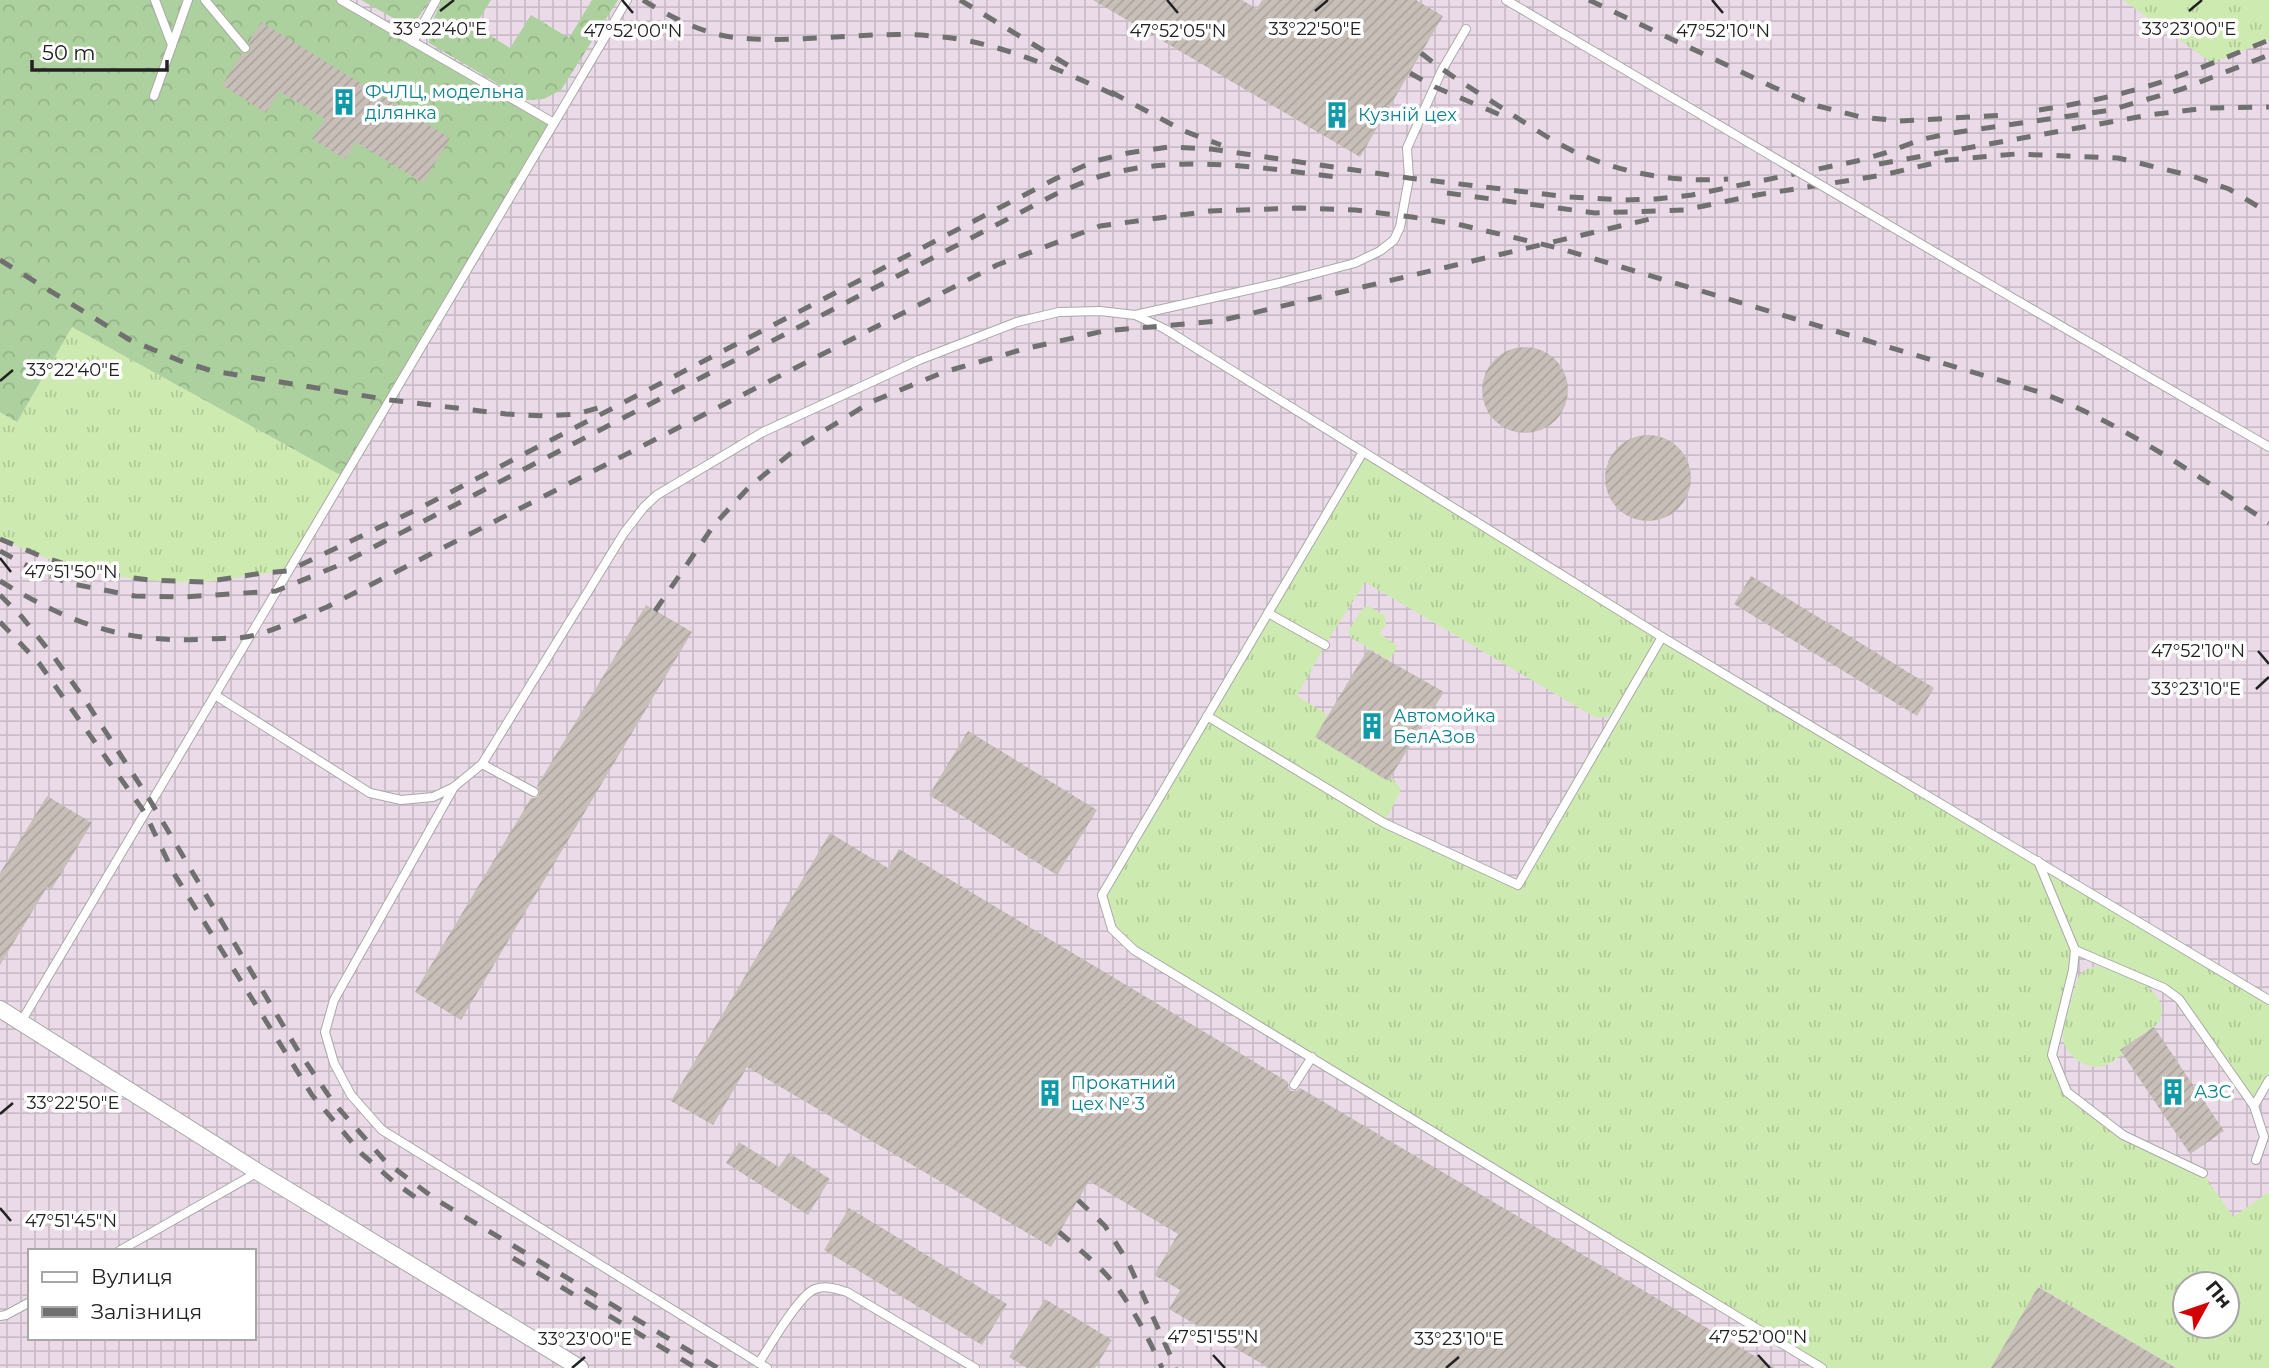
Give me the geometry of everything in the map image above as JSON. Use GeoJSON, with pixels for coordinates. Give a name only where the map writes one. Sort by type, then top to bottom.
{"type":"FeatureCollection","features":[{"type":"Feature","properties":{"kind":"street"},"geometry":{"type":"LineString","coordinates":[[0,1009],[258,1172],[580,1368]]}},
{"type":"Feature","properties":{"kind":"lane"},"geometry":{"type":"LineString","coordinates":[[155,0],[172,45]]}},
{"type":"Feature","properties":{"kind":"lane"},"geometry":{"type":"LineString","coordinates":[[154,96],[188,0]]}},
{"type":"Feature","properties":{"kind":"lane"},"geometry":{"type":"LineString","coordinates":[[205,0],[245,48]]}},
{"type":"Feature","properties":{"kind":"lane"},"geometry":{"type":"LineString","coordinates":[[341,0],[554,122]]}},
{"type":"Feature","properties":{"kind":"lane"},"geometry":{"type":"LineString","coordinates":[[413,42],[436,0]]}},
{"type":"Feature","properties":{"kind":"lane"},"geometry":{"type":"LineString","coordinates":[[21,1022],[626,0]]}},
{"type":"Feature","properties":{"kind":"lane"},"geometry":{"type":"LineString","coordinates":[[1506,0],[2269,447]]}},
{"type":"Feature","properties":{"kind":"lane"},"geometry":{"type":"LineString","coordinates":[[1135,315],[1355,263],[1380,251],[1394,240],[1400,227],[1409,178],[1408,148],[1442,70],[1466,29]]}},
{"type":"Feature","properties":{"kind":"lane"},"geometry":{"type":"LineString","coordinates":[[215,695],[370,793],[401,800],[433,797],[454,788],[482,764],[624,533],[657,495],[763,432],[919,360],[1005,327],[1059,312],[1100,311],[1135,315],[1165,329],[1662,637],[2269,1000]]}},
{"type":"Feature","properties":{"kind":"lane"},"geometry":{"type":"LineString","coordinates":[[1363,452],[1102,895],[1112,929],[1134,950],[1822,1368]]}},
{"type":"Feature","properties":{"kind":"lane"},"geometry":{"type":"LineString","coordinates":[[1268,613],[1325,645]]}},
{"type":"Feature","properties":{"kind":"lane"},"geometry":{"type":"LineString","coordinates":[[1207,716],[1384,823],[1518,885],[1662,637]]}},
{"type":"Feature","properties":{"kind":"lane"},"geometry":{"type":"LineString","coordinates":[[482,764],[534,792]]}},
{"type":"Feature","properties":{"kind":"lane"},"geometry":{"type":"LineString","coordinates":[[454,788],[334,1000],[326,1032],[334,1063],[351,1096],[382,1130],[763,1365],[798,1304],[813,1290],[830,1287],[847,1292],[975,1368]]}},
{"type":"Feature","properties":{"kind":"lane"},"geometry":{"type":"LineString","coordinates":[[2038,861],[2075,950],[2073,970],[2052,1055],[2067,1092],[2123,1135],[2203,1173]]}},
{"type":"Feature","properties":{"kind":"lane"},"geometry":{"type":"LineString","coordinates":[[2075,950],[2164,988],[2179,999],[2254,1106],[2264,1137],[2256,1160]]}},
{"type":"Feature","properties":{"kind":"lane"},"geometry":{"type":"LineString","coordinates":[[1294,1085],[1312,1057]]}},
{"type":"Feature","properties":{"kind":"lane"},"geometry":{"type":"LineString","coordinates":[[2254,1106],[2269,1080]]}},
{"type":"Feature","properties":{"kind":"lane"},"geometry":{"type":"LineString","coordinates":[[123,1249],[258,1172]]}},
{"type":"Feature","properties":{"kind":"lane"},"geometry":{"type":"LineString","coordinates":[[0,1316],[28,1303]]}},
{"type":"Feature","properties":{"kind":"shaded area"},"geometry":{"type":"Polygon","coordinates":[[[0,0],[2269,0],[2269,1368],[0,1368],[0,0]]]}},
{"type":"Feature","properties":{"kind":"green space"},"geometry":{"type":"Polygon","coordinates":[[[0,0],[342,0],[554,123],[344,477],[72,327],[17,422],[0,412],[0,0]]]}},
{"type":"Feature","properties":{"kind":"green space"},"geometry":{"type":"Polygon","coordinates":[[[361,0],[430,0],[418,18],[404,24],[361,0]]]}},
{"type":"Feature","properties":{"kind":"green space"},"geometry":{"type":"Polygon","coordinates":[[[442,0],[491,0],[475,26],[510,48],[531,15],[569,38],[592,0],[618,0],[561,90],[544,99],[525,100],[429,43],[429,29],[442,0]]]}},
{"type":"Feature","properties":{"kind":"green space"},"geometry":{"type":"Polygon","coordinates":[[[2123,0],[2269,0],[2269,40],[2212,63],[2123,0]]]}},
{"type":"Feature","properties":{"kind":"green space"},"geometry":{"type":"Polygon","coordinates":[[[72,327],[344,477],[288,571],[203,582],[133,579],[79,569],[0,539],[0,412],[17,422],[72,327]]]}},
{"type":"Feature","properties":{"kind":"green space"},"geometry":{"type":"Polygon","coordinates":[[[1363,452],[2269,1000],[2269,1080],[2254,1106],[2178,998],[2075,951],[2052,1055],[2067,1092],[2123,1135],[2203,1173],[2233,1217],[2269,1192],[2269,1368],[2176,1368],[2039,1287],[1991,1368],[1828,1368],[1134,950],[1112,929],[1102,895],[1363,452]],[[1365,582],[1297,696],[1328,715],[1315,737],[1388,781],[1391,777],[1400,787],[1384,823],[1518,885],[1615,716],[1596,718],[1365,582]]]}},
{"type":"Feature","properties":{"kind":"green space"},"geometry":{"type":"Polygon","coordinates":[[[1368,606],[1385,615],[1386,624],[1380,634],[1398,646],[1389,660],[1351,638],[1348,631],[1363,608],[1368,606]]]}},
{"type":"Feature","properties":{"kind":"green space"},"geometry":{"type":"Polygon","coordinates":[[[2097,966],[2143,984],[2153,991],[2162,1011],[2159,1023],[2120,1050],[2123,1054],[2116,1059],[2097,1067],[2083,1064],[2067,1050],[2063,1032],[2078,978],[2084,970],[2097,966]]]}},
{"type":"Feature","properties":{"kind":"building","name":"Кузній цех"},"geometry":{"type":"Polygon","coordinates":[[[1093,0],[1242,0],[1257,9],[1262,0],[1416,0],[1443,16],[1360,157],[1093,0]]]}},
{"type":"Feature","properties":{"kind":"building","name":"ФЧЛЦ, модельна ділянка"},"geometry":{"type":"Polygon","coordinates":[[[261,22],[450,138],[423,183],[356,142],[345,159],[312,139],[325,119],[279,91],[266,113],[222,85],[242,53],[251,51],[249,42],[261,22]]]}},
{"type":"Feature","properties":{"kind":"building"},"geometry":{"type":"Polygon","coordinates":[[[1525,347],[1549,354],[1561,366],[1568,390],[1561,414],[1549,426],[1525,433],[1501,426],[1489,414],[1482,390],[1489,366],[1501,354],[1525,347]]]}},
{"type":"Feature","properties":{"kind":"building"},"geometry":{"type":"Polygon","coordinates":[[[1648,435],[1672,442],[1684,454],[1691,478],[1684,502],[1672,514],[1648,521],[1624,514],[1612,502],[1605,478],[1612,454],[1624,442],[1648,435]]]}},
{"type":"Feature","properties":{"kind":"building"},"geometry":{"type":"Polygon","coordinates":[[[1751,576],[1934,688],[1917,716],[1734,604],[1751,576]]]}},
{"type":"Feature","properties":{"kind":"building"},"geometry":{"type":"Polygon","coordinates":[[[646,605],[692,632],[461,1020],[415,992],[531,798],[539,796],[537,786],[646,605]]]}},
{"type":"Feature","properties":{"kind":"building","name":"Автомойка БелАЗов"},"geometry":{"type":"Polygon","coordinates":[[[1368,649],[1444,692],[1388,781],[1315,737],[1368,649]]]}},
{"type":"Feature","properties":{"kind":"building"},"geometry":{"type":"Polygon","coordinates":[[[968,731],[1097,810],[1057,875],[929,795],[968,731]]]}},
{"type":"Feature","properties":{"kind":"building"},"geometry":{"type":"Polygon","coordinates":[[[47,796],[92,823],[51,890],[47,887],[0,965],[0,873],[47,796]]]}},
{"type":"Feature","properties":{"kind":"building","name":"Прокатний цех № 3"},"geometry":{"type":"Polygon","coordinates":[[[830,833],[888,868],[899,849],[1288,1082],[1291,1091],[1300,1088],[1775,1368],[1269,1368],[1169,1309],[1180,1290],[1154,1275],[1178,1234],[1089,1181],[1051,1247],[747,1067],[713,1125],[671,1101],[830,833]]]}},
{"type":"Feature","properties":{"kind":"building","name":"АЗС"},"geometry":{"type":"Polygon","coordinates":[[[2154,1027],[2224,1131],[2190,1154],[2120,1050],[2154,1027]]]}},
{"type":"Feature","properties":{"kind":"building"},"geometry":{"type":"Polygon","coordinates":[[[739,1142],[779,1167],[789,1153],[830,1179],[808,1215],[726,1163],[739,1142]]]}},
{"type":"Feature","properties":{"kind":"building"},"geometry":{"type":"Polygon","coordinates":[[[849,1208],[1007,1304],[982,1345],[824,1250],[849,1208]]]}},
{"type":"Feature","properties":{"kind":"building"},"geometry":{"type":"Polygon","coordinates":[[[2038,1287],[2176,1368],[1991,1368],[2038,1287]]]}},
{"type":"Feature","properties":{"kind":"building"},"geometry":{"type":"Polygon","coordinates":[[[1045,1299],[1112,1340],[1095,1368],[1027,1368],[1009,1357],[1045,1299]]]}},
{"type":"Feature","properties":{"kind":"railway"},"geometry":{"type":"LineString","coordinates":[[643,0],[686,23],[731,37],[781,39],[908,35],[958,39],[1029,58],[1119,97]]}},
{"type":"Feature","properties":{"kind":"railway"},"geometry":{"type":"LineString","coordinates":[[960,0],[1069,66]]}},
{"type":"Feature","properties":{"kind":"railway"},"geometry":{"type":"LineString","coordinates":[[1589,0],[1818,106],[1861,117],[1900,121],[2007,115]]}},
{"type":"Feature","properties":{"kind":"railway"},"geometry":{"type":"LineString","coordinates":[[2039,110],[2145,87],[2269,40]]}},
{"type":"Feature","properties":{"kind":"railway"},"geometry":{"type":"LineString","coordinates":[[1421,53],[1536,130],[1589,158],[1647,175],[1728,179]]}},
{"type":"Feature","properties":{"kind":"railway"},"geometry":{"type":"LineString","coordinates":[[0,539],[89,572],[149,580],[204,582],[288,571],[420,508],[1057,178],[1095,161],[1128,153],[1169,147],[1211,149],[1409,178],[1569,197],[1656,199],[1692,195],[1857,161],[1923,139],[1952,133],[2111,110],[2182,89],[2269,55]]}},
{"type":"Feature","properties":{"kind":"railway"},"geometry":{"type":"LineString","coordinates":[[1410,73],[1435,87],[1505,117]]}},
{"type":"Feature","properties":{"kind":"railway"},"geometry":{"type":"LineString","coordinates":[[1111,92],[1184,131],[1221,145]]}},
{"type":"Feature","properties":{"kind":"railway"},"geometry":{"type":"LineString","coordinates":[[1879,164],[2149,115],[2206,108],[2269,107]]}},
{"type":"Feature","properties":{"kind":"railway"},"geometry":{"type":"LineString","coordinates":[[1447,193],[1595,213],[1684,210],[1757,195],[1883,175],[1947,160],[2016,154],[2118,158],[2192,176],[2229,189],[2269,213]]}},
{"type":"Feature","properties":{"kind":"railway"},"geometry":{"type":"LineString","coordinates":[[0,551],[68,583],[135,596],[184,597],[276,591],[337,566],[1083,182],[1130,169],[1188,164],[1247,166],[1336,177]]}},
{"type":"Feature","properties":{"kind":"railway"},"geometry":{"type":"LineString","coordinates":[[0,581],[75,620],[125,634],[179,640],[235,638],[261,633],[327,607],[997,265],[1100,226],[1210,211],[1301,208],[1355,210],[1457,224],[1558,248],[2039,392],[2129,434],[2269,523]]}},
{"type":"Feature","properties":{"kind":"railway"},"geometry":{"type":"LineString","coordinates":[[655,611],[714,525],[749,487],[801,445],[871,402],[944,372],[1024,349],[1104,331],[1219,321],[1650,219]]}},
{"type":"Feature","properties":{"kind":"railway"},"geometry":{"type":"LineString","coordinates":[[0,260],[130,340],[213,371],[390,400],[506,414],[577,414],[601,407]]}},
{"type":"Feature","properties":{"kind":"railway"},"geometry":{"type":"LineString","coordinates":[[0,595],[22,617],[85,700],[151,802],[297,1049],[333,1102],[385,1161],[435,1199],[718,1368]]}},
{"type":"Feature","properties":{"kind":"railway"},"geometry":{"type":"LineString","coordinates":[[0,622],[39,663],[145,813],[173,872],[312,1095],[362,1154],[426,1205]]}},
{"type":"Feature","properties":{"kind":"railway"},"geometry":{"type":"LineString","coordinates":[[1078,1200],[1105,1226],[1128,1262],[1176,1368]]}},
{"type":"Feature","properties":{"kind":"railway"},"geometry":{"type":"LineString","coordinates":[[1059,1232],[1113,1282],[1142,1328],[1162,1368]]}},
{"type":"Feature","properties":{"kind":"railway"},"geometry":{"type":"LineString","coordinates":[[513,1258],[696,1368]]}},
{"type":"Feature","properties":{"kind":"place","name":"ФЧЛЦ, модельна ділянка"},"geometry":{"type":"Point","coordinates":[344,102]}},
{"type":"Feature","properties":{"kind":"place","name":"Кузній цех"},"geometry":{"type":"Point","coordinates":[1337,115]}},
{"type":"Feature","properties":{"kind":"place","name":"Автомойка БелАЗов"},"geometry":{"type":"Point","coordinates":[1372,726]}},
{"type":"Feature","properties":{"kind":"place","name":"АЗС"},"geometry":{"type":"Point","coordinates":[2173,1092]}},
{"type":"Feature","properties":{"kind":"place","name":"Прокатний цех № 3"},"geometry":{"type":"Point","coordinates":[1050,1093]}}]}
